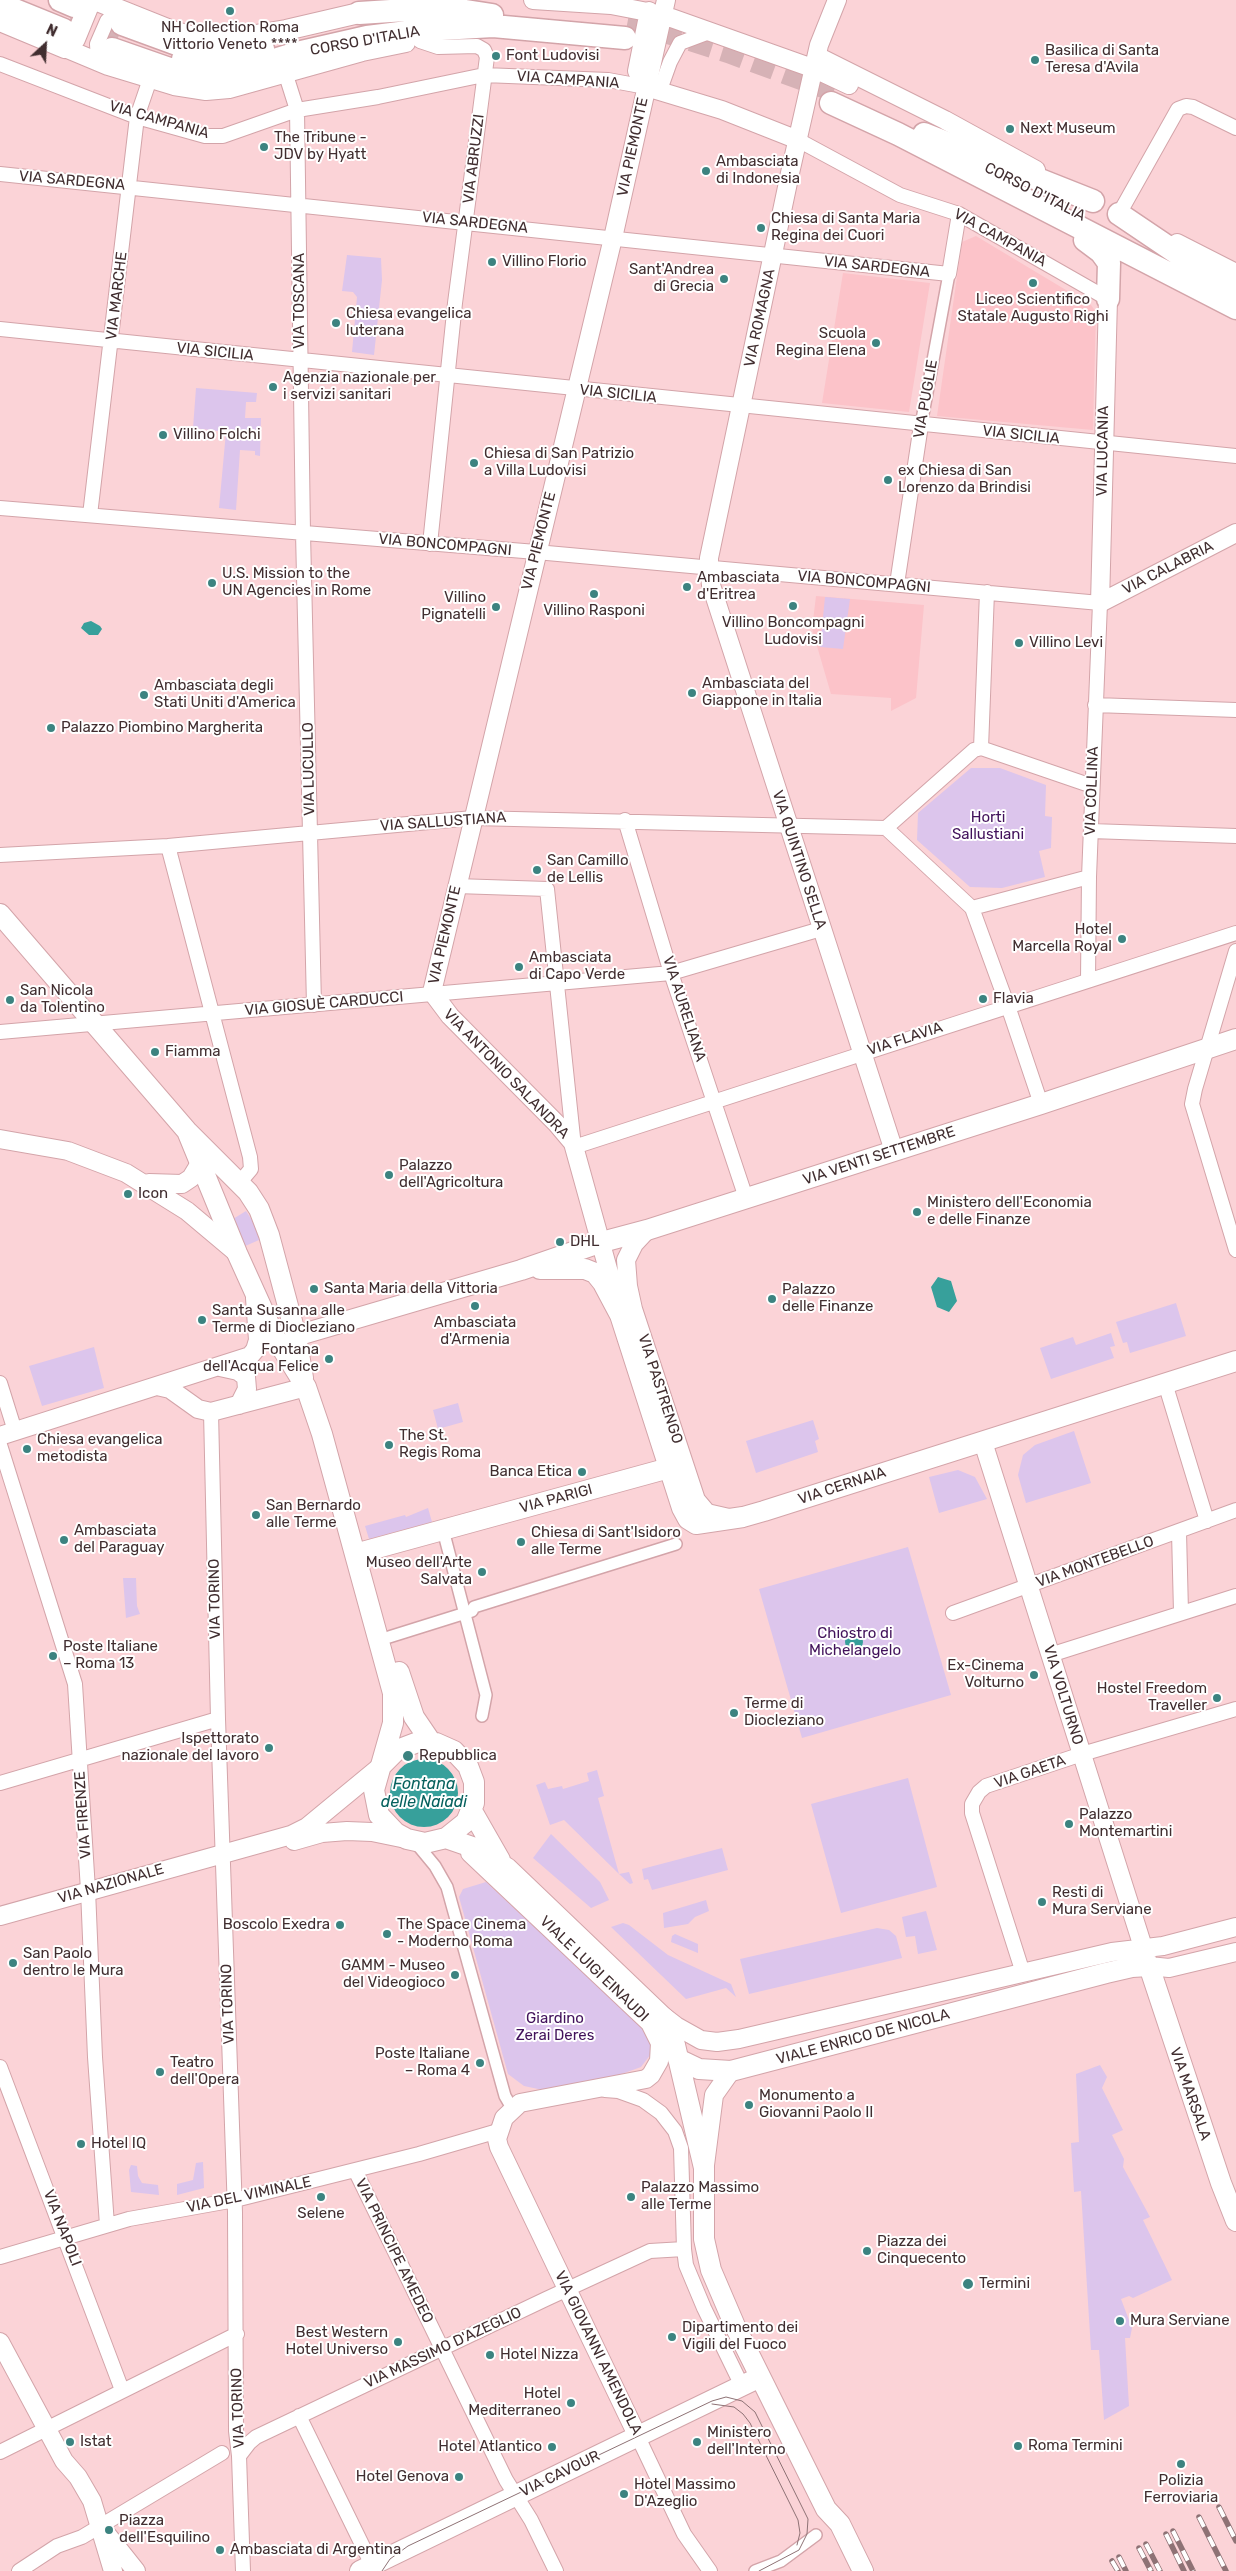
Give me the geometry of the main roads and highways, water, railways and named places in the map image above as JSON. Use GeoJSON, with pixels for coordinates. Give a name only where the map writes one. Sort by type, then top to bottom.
{"type":"FeatureCollection","features":[{"type":"Feature","properties":{"kind":"main road","name":"CORSO D'ITALIA"},"geometry":{"type":"LineString","coordinates":[[22,0],[74,15],[114,36],[169,70],[201,76],[232,74],[367,37],[424,30],[493,26],[626,31],[492,15],[423,18],[374,24],[224,58],[114,36]]}},
{"type":"Feature","properties":{"kind":"main road","name":"CORSO D'ITALIA"},"geometry":{"type":"LineString","coordinates":[[0,4],[74,15]]}},
{"type":"Feature","properties":{"kind":"main road"},"geometry":{"type":"LineString","coordinates":[[359,13],[422,9],[466,10],[492,15]]}},
{"type":"Feature","properties":{"kind":"main road","name":"CORSO D'ITALIA"},"geometry":{"type":"LineString","coordinates":[[114,36],[175,32],[213,42],[286,30],[359,13]]}},
{"type":"Feature","properties":{"kind":"main road","name":"CORSO D'ITALIA"},"geometry":{"type":"LineString","coordinates":[[0,21],[74,15]]}},
{"type":"Feature","properties":{"kind":"main road"},"geometry":{"type":"LineString","coordinates":[[420,41],[540,29]]}},
{"type":"Feature","properties":{"kind":"main road"},"geometry":{"type":"LineString","coordinates":[[316,50],[385,46]]}},
{"type":"Feature","properties":{"kind":"main road","name":"CORSO D'ITALIA"},"geometry":{"type":"LineString","coordinates":[[833,97],[910,128],[1235,300],[1012,194],[898,134],[833,97]]}},
{"type":"Feature","properties":{"kind":"main road"},"geometry":{"type":"LineString","coordinates":[[910,128],[1093,201]]}},
{"type":"Feature","properties":{"kind":"main road"},"geometry":{"type":"LineString","coordinates":[[1012,194],[1104,255],[1109,266],[1108,299]]}},
{"type":"Feature","properties":{"kind":"main road"},"geometry":{"type":"LineString","coordinates":[[1119,214],[1235,300]]}},
{"type":"Feature","properties":{"kind":"main road"},"geometry":{"type":"LineString","coordinates":[[0,914],[187,1131],[204,1156],[219,1207],[237,1253],[284,1355],[305,1385]]}},
{"type":"Feature","properties":{"kind":"main road","name":"VIA VENTI SETTEMBRE"},"geometry":{"type":"LineString","coordinates":[[296,1336],[521,1270],[602,1242],[647,1230],[1041,1104],[1236,1039]]}},
{"type":"Feature","properties":{"kind":"main road"},"geometry":{"type":"LineString","coordinates":[[204,1156],[244,1187],[266,1228],[296,1336],[305,1385],[359,1552],[395,1677],[414,1717],[431,1742]]}},
{"type":"Feature","properties":{"kind":"main road"},"geometry":{"type":"LineString","coordinates":[[219,1207],[230,1196],[244,1187]]}},
{"type":"Feature","properties":{"kind":"main road","name":"VIA VENTI SETTEMBRE"},"geometry":{"type":"LineString","coordinates":[[521,1270],[585,1268]]}},
{"type":"Feature","properties":{"kind":"main road","name":"VIA PASTRENGO"},"geometry":{"type":"LineString","coordinates":[[585,1268],[595,1273],[600,1279],[620,1315],[684,1514],[691,1522],[699,1524]]}},
{"type":"Feature","properties":{"kind":"main road","name":"VIA CERNAIA"},"geometry":{"type":"LineString","coordinates":[[699,1524],[743,1517],[1236,1361]]}},
{"type":"Feature","properties":{"kind":"main road","name":"VIA PARIGI"},"geometry":{"type":"LineString","coordinates":[[359,1552],[669,1468]]}},
{"type":"Feature","properties":{"kind":"main road"},"geometry":{"type":"LineString","coordinates":[[359,1552],[389,1637],[395,1677],[394,1717],[374,1790],[379,1815],[391,1830],[411,1840],[434,1842],[452,1840],[493,1858],[507,1868]]}},
{"type":"Feature","properties":{"kind":"main road"},"geometry":{"type":"LineString","coordinates":[[381,1766],[392,1753],[401,1747],[418,1742],[431,1742],[454,1751],[470,1770],[475,1787],[472,1811],[452,1840]]}},
{"type":"Feature","properties":{"kind":"main road"},"geometry":{"type":"LineString","coordinates":[[472,1811],[491,1846],[507,1868]]}},
{"type":"Feature","properties":{"kind":"main road","name":"VIALE LUIGI EINAUDI"},"geometry":{"type":"LineString","coordinates":[[507,1868],[662,2015],[670,2029],[678,2059]]}},
{"type":"Feature","properties":{"kind":"main road","name":"VIALE ENRICO DE NICOLA"},"geometry":{"type":"LineString","coordinates":[[678,2059],[699,2069],[731,2071],[1049,1989],[1124,1968],[1146,1957]]}},
{"type":"Feature","properties":{"kind":"main road","name":"VIA MARSALA"},"geometry":{"type":"LineString","coordinates":[[1146,1957],[1232,2198],[1236,2221]]}},
{"type":"Feature","properties":{"kind":"main road"},"geometry":{"type":"LineString","coordinates":[[678,2059],[704,2168],[704,2226],[709,2262],[722,2299],[826,2509],[828,2530],[849,2571]]}},
{"type":"Feature","properties":{"kind":"main road","name":"VIA CAVOUR"},"geometry":{"type":"LineString","coordinates":[[369,2569],[760,2376]]}},
{"type":"Feature","properties":{"kind":"main road"},"geometry":{"type":"LineString","coordinates":[[828,2530],[863,2571]]}},
{"type":"Feature","properties":{"kind":"water"},"geometry":{"type":"Polygon","coordinates":[[[91,621],[102,629],[98,635],[89,635],[81,628],[84,623],[91,621]]]}},
{"type":"Feature","properties":{"kind":"water"},"geometry":{"type":"Polygon","coordinates":[[[938,1277],[951,1281],[957,1301],[949,1312],[937,1307],[931,1287],[938,1277]]]}},
{"type":"Feature","properties":{"kind":"water"},"geometry":{"type":"Polygon","coordinates":[[[854,1633],[860,1636],[863,1642],[860,1648],[854,1651],[848,1648],[845,1642],[848,1636],[854,1633]]]}},
{"type":"Feature","properties":{"kind":"water","name":"Fontana delle Naiadi"},"geometry":{"type":"Polygon","coordinates":[[[424,1759],[437,1762],[448,1769],[455,1780],[458,1793],[455,1806],[448,1817],[437,1824],[424,1827],[411,1824],[400,1817],[393,1806],[390,1793],[393,1780],[400,1769],[411,1762],[424,1759]]]}},
{"type":"Feature","properties":{"kind":"tunnel"},"geometry":{"type":"LineString","coordinates":[[70,19],[118,38]]}},
{"type":"Feature","properties":{"kind":"tunnel"},"geometry":{"type":"LineString","coordinates":[[627,25],[665,32],[728,52],[834,91]]}},
{"type":"Feature","properties":{"kind":"tram line"},"geometry":{"type":"LineString","coordinates":[[382,2571],[390,2559],[408,2546],[712,2401],[726,2397],[742,2401],[755,2412],[808,2519],[807,2534],[799,2550],[759,2571]]}},
{"type":"Feature","properties":{"kind":"tram line"},"geometry":{"type":"LineString","coordinates":[[712,2404],[734,2407],[750,2423],[798,2520],[800,2533],[797,2545]]}},
{"type":"Feature","properties":{"kind":"railway"},"geometry":{"type":"LineString","coordinates":[[1219,2507],[1236,2541]]}},
{"type":"Feature","properties":{"kind":"railway"},"geometry":{"type":"LineString","coordinates":[[1199,2517],[1226,2571]]}},
{"type":"Feature","properties":{"kind":"railway"},"geometry":{"type":"LineString","coordinates":[[1173,2531],[1193,2571]]}},
{"type":"Feature","properties":{"kind":"railway"},"geometry":{"type":"LineString","coordinates":[[1166,2534],[1184,2571]]}},
{"type":"Feature","properties":{"kind":"railway"},"geometry":{"type":"LineString","coordinates":[[1146,2544],[1160,2571]]}},
{"type":"Feature","properties":{"kind":"railway"},"geometry":{"type":"LineString","coordinates":[[1139,2548],[1151,2571]]}},
{"type":"Feature","properties":{"kind":"railway"},"geometry":{"type":"LineString","coordinates":[[1119,2557],[1126,2571]]}},
{"type":"Feature","properties":{"kind":"railway"},"geometry":{"type":"LineString","coordinates":[[1112,2561],[1118,2571]]}},
{"type":"Feature","properties":{"kind":"place","name":"NH Collection Roma Vittorio Veneto ****"},"geometry":{"type":"Point","coordinates":[230,11]}},
{"type":"Feature","properties":{"kind":"place","name":"Font Ludovisi"},"geometry":{"type":"Point","coordinates":[496,56]}},
{"type":"Feature","properties":{"kind":"place","name":"Basilica di Santa Teresa d'Avila"},"geometry":{"type":"Point","coordinates":[1035,60]}},
{"type":"Feature","properties":{"kind":"place","name":"Next Museum"},"geometry":{"type":"Point","coordinates":[1010,129]}},
{"type":"Feature","properties":{"kind":"place","name":"The Tribune - JDV by Hyatt"},"geometry":{"type":"Point","coordinates":[264,147]}},
{"type":"Feature","properties":{"kind":"place","name":"Ambasciata di Indonesia"},"geometry":{"type":"Point","coordinates":[706,171]}},
{"type":"Feature","properties":{"kind":"place","name":"Chiesa di Santa Maria Regina dei Cuori"},"geometry":{"type":"Point","coordinates":[761,228]}},
{"type":"Feature","properties":{"kind":"place","name":"Villino Florio"},"geometry":{"type":"Point","coordinates":[492,262]}},
{"type":"Feature","properties":{"kind":"place","name":"Sant'Andrea di Grecia"},"geometry":{"type":"Point","coordinates":[724,279]}},
{"type":"Feature","properties":{"kind":"place","name":"Liceo Scientifico Statale Augusto Righi"},"geometry":{"type":"Point","coordinates":[1033,283]}},
{"type":"Feature","properties":{"kind":"place","name":"Chiesa evangelica luterana"},"geometry":{"type":"Point","coordinates":[336,323]}},
{"type":"Feature","properties":{"kind":"place","name":"Scuola Regina Elena"},"geometry":{"type":"Point","coordinates":[876,343]}},
{"type":"Feature","properties":{"kind":"place","name":"Agenzia nazionale per i servizi sanitari"},"geometry":{"type":"Point","coordinates":[273,387]}},
{"type":"Feature","properties":{"kind":"place","name":"Villino Folchi"},"geometry":{"type":"Point","coordinates":[163,435]}},
{"type":"Feature","properties":{"kind":"place","name":"Chiesa di San Patrizio a Villa Ludovisi"},"geometry":{"type":"Point","coordinates":[474,463]}},
{"type":"Feature","properties":{"kind":"place","name":"ex Chiesa di San Lorenzo da Brindisi"},"geometry":{"type":"Point","coordinates":[888,480]}},
{"type":"Feature","properties":{"kind":"place","name":"U.S. Mission to the UN Agencies in Rome"},"geometry":{"type":"Point","coordinates":[212,583]}},
{"type":"Feature","properties":{"kind":"place","name":"Ambasciata d'Eritrea"},"geometry":{"type":"Point","coordinates":[687,587]}},
{"type":"Feature","properties":{"kind":"place","name":"Villino Rasponi"},"geometry":{"type":"Point","coordinates":[594,594]}},
{"type":"Feature","properties":{"kind":"place","name":"Villino Boncompagni Ludovisi"},"geometry":{"type":"Point","coordinates":[793,606]}},
{"type":"Feature","properties":{"kind":"place","name":"Villino Pignatelli"},"geometry":{"type":"Point","coordinates":[496,607]}},
{"type":"Feature","properties":{"kind":"place","name":"Villino Levi"},"geometry":{"type":"Point","coordinates":[1019,643]}},
{"type":"Feature","properties":{"kind":"place","name":"Ambasciata del Giappone in Italia"},"geometry":{"type":"Point","coordinates":[692,693]}},
{"type":"Feature","properties":{"kind":"place","name":"Ambasciata degli Stati Uniti d'America"},"geometry":{"type":"Point","coordinates":[144,695]}},
{"type":"Feature","properties":{"kind":"place","name":"Palazzo Piombino Margherita"},"geometry":{"type":"Point","coordinates":[51,728]}},
{"type":"Feature","properties":{"kind":"place","name":"San Camillo de Lellis"},"geometry":{"type":"Point","coordinates":[537,870]}},
{"type":"Feature","properties":{"kind":"place","name":"Hotel Marcella Royal"},"geometry":{"type":"Point","coordinates":[1122,939]}},
{"type":"Feature","properties":{"kind":"place","name":"Ambasciata di Capo Verde"},"geometry":{"type":"Point","coordinates":[519,967]}},
{"type":"Feature","properties":{"kind":"place","name":"Flavia"},"geometry":{"type":"Point","coordinates":[983,999]}},
{"type":"Feature","properties":{"kind":"place","name":"San Nicola da Tolentino"},"geometry":{"type":"Point","coordinates":[10,1000]}},
{"type":"Feature","properties":{"kind":"place","name":"Fiamma"},"geometry":{"type":"Point","coordinates":[155,1052]}},
{"type":"Feature","properties":{"kind":"place","name":"Palazzo dell'Agricoltura"},"geometry":{"type":"Point","coordinates":[389,1175]}},
{"type":"Feature","properties":{"kind":"place","name":"Icon"},"geometry":{"type":"Point","coordinates":[128,1194]}},
{"type":"Feature","properties":{"kind":"place","name":"Ministero dell'Economia e delle Finanze"},"geometry":{"type":"Point","coordinates":[917,1212]}},
{"type":"Feature","properties":{"kind":"place","name":"DHL"},"geometry":{"type":"Point","coordinates":[560,1242]}},
{"type":"Feature","properties":{"kind":"place","name":"Santa Maria della Vittoria"},"geometry":{"type":"Point","coordinates":[314,1289]}},
{"type":"Feature","properties":{"kind":"place","name":"Palazzo delle Finanze"},"geometry":{"type":"Point","coordinates":[772,1299]}},
{"type":"Feature","properties":{"kind":"place","name":"Ambasciata d'Armenia"},"geometry":{"type":"Point","coordinates":[475,1306]}},
{"type":"Feature","properties":{"kind":"place","name":"Santa Susanna alle Terme di Diocleziano"},"geometry":{"type":"Point","coordinates":[202,1320]}},
{"type":"Feature","properties":{"kind":"place","name":"Fontana dell'Acqua Felice"},"geometry":{"type":"Point","coordinates":[329,1359]}},
{"type":"Feature","properties":{"kind":"place","name":"The St. Regis Roma"},"geometry":{"type":"Point","coordinates":[389,1445]}},
{"type":"Feature","properties":{"kind":"place","name":"Chiesa evangelica metodista"},"geometry":{"type":"Point","coordinates":[27,1449]}},
{"type":"Feature","properties":{"kind":"place","name":"Banca Etica"},"geometry":{"type":"Point","coordinates":[582,1472]}},
{"type":"Feature","properties":{"kind":"place","name":"San Bernardo alle Terme"},"geometry":{"type":"Point","coordinates":[256,1515]}},
{"type":"Feature","properties":{"kind":"place","name":"Ambasciata del Paraguay"},"geometry":{"type":"Point","coordinates":[64,1540]}},
{"type":"Feature","properties":{"kind":"place","name":"Chiesa di Sant'Isidoro alle Terme"},"geometry":{"type":"Point","coordinates":[521,1542]}},
{"type":"Feature","properties":{"kind":"place","name":"Museo dell'Arte Salvata"},"geometry":{"type":"Point","coordinates":[482,1572]}},
{"type":"Feature","properties":{"kind":"place","name":"Poste Italiane – Roma 13"},"geometry":{"type":"Point","coordinates":[53,1656]}},
{"type":"Feature","properties":{"kind":"place","name":"Ex-Cinema Volturno"},"geometry":{"type":"Point","coordinates":[1034,1675]}},
{"type":"Feature","properties":{"kind":"place","name":"Hostel Freedom Traveller"},"geometry":{"type":"Point","coordinates":[1217,1698]}},
{"type":"Feature","properties":{"kind":"place","name":"Terme di Diocleziano"},"geometry":{"type":"Point","coordinates":[734,1713]}},
{"type":"Feature","properties":{"kind":"place","name":"Ispettorato nazionale del lavoro"},"geometry":{"type":"Point","coordinates":[269,1748]}},
{"type":"Feature","properties":{"kind":"place","name":"Repubblica"},"geometry":{"type":"Point","coordinates":[408,1756]}},
{"type":"Feature","properties":{"kind":"place","name":"Palazzo Montemartini"},"geometry":{"type":"Point","coordinates":[1069,1824]}},
{"type":"Feature","properties":{"kind":"place","name":"Resti di Mura Serviane"},"geometry":{"type":"Point","coordinates":[1042,1902]}},
{"type":"Feature","properties":{"kind":"place","name":"Boscolo Exedra"},"geometry":{"type":"Point","coordinates":[340,1925]}},
{"type":"Feature","properties":{"kind":"place","name":"The Space Cinema - Moderno Roma"},"geometry":{"type":"Point","coordinates":[387,1934]}},
{"type":"Feature","properties":{"kind":"place","name":"San Paolo dentro le Mura"},"geometry":{"type":"Point","coordinates":[13,1963]}},
{"type":"Feature","properties":{"kind":"place","name":"GAMM - Museo del Videogioco"},"geometry":{"type":"Point","coordinates":[455,1975]}},
{"type":"Feature","properties":{"kind":"place","name":"Poste Italiane – Roma 4"},"geometry":{"type":"Point","coordinates":[480,2063]}},
{"type":"Feature","properties":{"kind":"place","name":"Teatro dell'Opera"},"geometry":{"type":"Point","coordinates":[160,2072]}},
{"type":"Feature","properties":{"kind":"place","name":"Monumento a Giovanni Paolo II"},"geometry":{"type":"Point","coordinates":[749,2105]}},
{"type":"Feature","properties":{"kind":"place","name":"Hotel IQ"},"geometry":{"type":"Point","coordinates":[81,2144]}},
{"type":"Feature","properties":{"kind":"place","name":"Selene"},"geometry":{"type":"Point","coordinates":[321,2197]}},
{"type":"Feature","properties":{"kind":"place","name":"Palazzo Massimo alle Terme"},"geometry":{"type":"Point","coordinates":[631,2197]}},
{"type":"Feature","properties":{"kind":"place","name":"Piazza dei Cinquecento"},"geometry":{"type":"Point","coordinates":[867,2251]}},
{"type":"Feature","properties":{"kind":"place","name":"Termini"},"geometry":{"type":"Point","coordinates":[968,2284]}},
{"type":"Feature","properties":{"kind":"place","name":"Mura Serviane"},"geometry":{"type":"Point","coordinates":[1120,2321]}},
{"type":"Feature","properties":{"kind":"place","name":"Dipartimento dei Vigili del Fuoco"},"geometry":{"type":"Point","coordinates":[672,2337]}},
{"type":"Feature","properties":{"kind":"place","name":"Best Western Hotel Universo"},"geometry":{"type":"Point","coordinates":[398,2342]}},
{"type":"Feature","properties":{"kind":"place","name":"Hotel Nizza"},"geometry":{"type":"Point","coordinates":[490,2355]}},
{"type":"Feature","properties":{"kind":"place","name":"Hotel Mediterraneo"},"geometry":{"type":"Point","coordinates":[571,2403]}},
{"type":"Feature","properties":{"kind":"place","name":"Istat"},"geometry":{"type":"Point","coordinates":[70,2442]}},
{"type":"Feature","properties":{"kind":"place","name":"Ministero dell'Interno"},"geometry":{"type":"Point","coordinates":[697,2442]}},
{"type":"Feature","properties":{"kind":"place","name":"Roma Termini"},"geometry":{"type":"Point","coordinates":[1018,2446]}},
{"type":"Feature","properties":{"kind":"place","name":"Hotel Atlantico"},"geometry":{"type":"Point","coordinates":[552,2447]}},
{"type":"Feature","properties":{"kind":"place","name":"Polizia Ferroviaria"},"geometry":{"type":"Point","coordinates":[1181,2464]}},
{"type":"Feature","properties":{"kind":"place","name":"Hotel Genova"},"geometry":{"type":"Point","coordinates":[459,2477]}},
{"type":"Feature","properties":{"kind":"place","name":"Hotel Massimo D'Azeglio"},"geometry":{"type":"Point","coordinates":[624,2494]}},
{"type":"Feature","properties":{"kind":"place","name":"Piazza dell'Esquilino"},"geometry":{"type":"Point","coordinates":[109,2530]}},
{"type":"Feature","properties":{"kind":"place","name":"Ambasciata di Argentina"},"geometry":{"type":"Point","coordinates":[220,2550]}},
{"type":"Feature","properties":{"kind":"park label","name":"Horti Sallustiani"},"geometry":{"type":"Point","coordinates":[988,826]}},
{"type":"Feature","properties":{"kind":"park label","name":"Chiostro di Michelangelo"},"geometry":{"type":"Point","coordinates":[855,1642]}},
{"type":"Feature","properties":{"kind":"park label","name":"Giardino Zerai Deres"},"geometry":{"type":"Point","coordinates":[555,2028]}}]}
